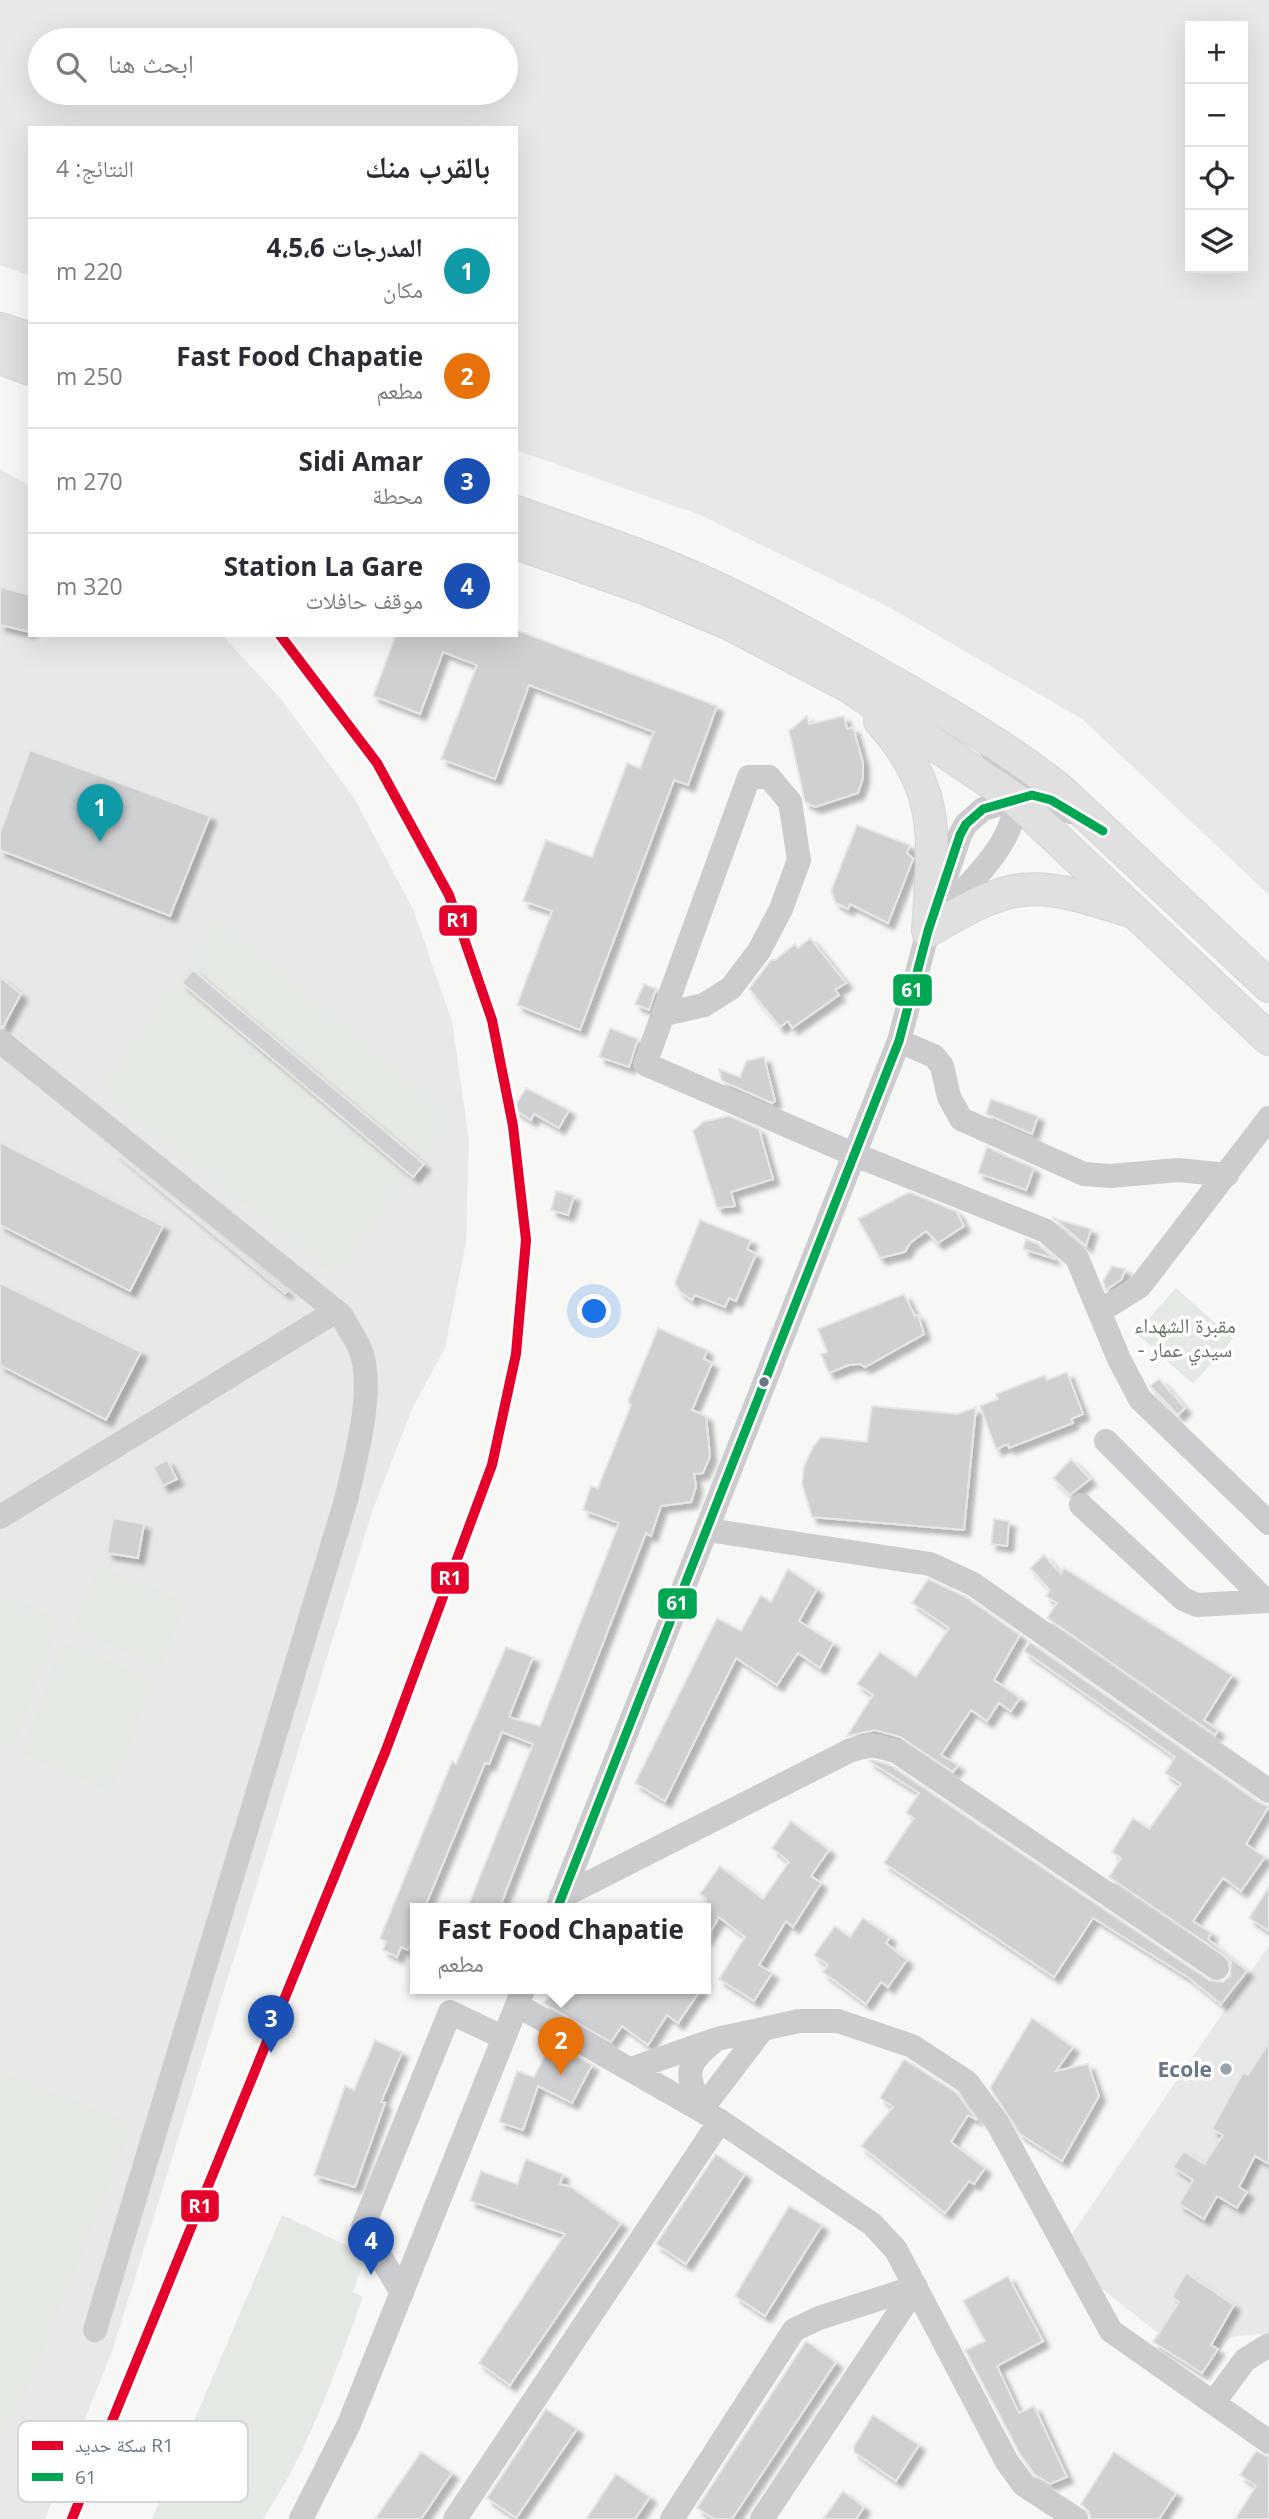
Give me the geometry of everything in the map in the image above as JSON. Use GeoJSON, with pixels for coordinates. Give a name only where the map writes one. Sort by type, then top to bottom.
{"type":"FeatureCollection","features":[{"type":"Feature","properties":{"kind":"main road"},"geometry":{"type":"LineString","coordinates":[[0,328],[28,338]]}},
{"type":"Feature","properties":{"kind":"main road"},"geometry":{"type":"LineString","coordinates":[[0,358],[28,368]]}},
{"type":"Feature","properties":{"kind":"main road"},"geometry":{"type":"LineString","coordinates":[[518,513],[666,566],[737,598],[803,631],[971,727],[1040,775],[1269,986]]}},
{"type":"Feature","properties":{"kind":"main road"},"geometry":{"type":"LineString","coordinates":[[518,544],[647,589],[730,624],[848,686],[1016,800],[1269,1039]]}},
{"type":"Feature","properties":{"kind":"main road"},"geometry":{"type":"LineString","coordinates":[[848,686],[904,747],[919,773],[933,837],[928,931]]}},
{"type":"Feature","properties":{"kind":"main road"},"geometry":{"type":"LineString","coordinates":[[928,931],[979,901],[1028,888],[1069,891],[1134,912]]}},
{"type":"Feature","properties":{"kind":"street"},"geometry":{"type":"LineString","coordinates":[[928,931],[1003,840],[1015,818],[1016,800],[1009,769],[971,727]]}},
{"type":"Feature","properties":{"kind":"street"},"geometry":{"type":"LineString","coordinates":[[665,1014],[704,1005],[731,988],[759,951],[782,909],[799,860],[790,802],[769,777],[749,776],[645,1064],[853,1154],[1046,1231],[1077,1258],[1119,1359],[1140,1399],[1269,1523]]}},
{"type":"Feature","properties":{"kind":"street"},"geometry":{"type":"LineString","coordinates":[[559,1903],[708,1530],[853,1154],[900,1041],[928,931],[966,824],[983,809],[1032,794],[1043,796],[1103,831]]}},
{"type":"Feature","properties":{"kind":"street"},"geometry":{"type":"LineString","coordinates":[[0,1041],[335,1311],[361,1350],[366,1392],[346,1500],[95,2330]]}},
{"type":"Feature","properties":{"kind":"street"},"geometry":{"type":"LineString","coordinates":[[900,1041],[934,1056],[942,1066],[949,1097],[961,1119],[1084,1174],[1111,1175],[1178,1170],[1227,1175]]}},
{"type":"Feature","properties":{"kind":"street"},"geometry":{"type":"LineString","coordinates":[[1100,1311],[1140,1286],[1269,1118]]}},
{"type":"Feature","properties":{"kind":"street"},"geometry":{"type":"LineString","coordinates":[[0,1517],[335,1311]]}},
{"type":"Feature","properties":{"kind":"street"},"geometry":{"type":"LineString","coordinates":[[1106,1441],[1268,1601]]}},
{"type":"Feature","properties":{"kind":"street"},"geometry":{"type":"LineString","coordinates":[[1081,1505],[1183,1599],[1198,1605],[1268,1601]]}},
{"type":"Feature","properties":{"kind":"street"},"geometry":{"type":"LineString","coordinates":[[708,1530],[930,1564],[962,1579],[1269,1791]]}},
{"type":"Feature","properties":{"kind":"street"},"geometry":{"type":"LineString","coordinates":[[559,1903],[851,1750],[872,1745],[896,1751],[1217,1968]]}},
{"type":"Feature","properties":{"kind":"street"},"geometry":{"type":"LineString","coordinates":[[301,2519],[349,2424],[520,1997],[631,2069],[711,2116],[872,2224],[896,2250],[1007,2462],[1024,2485],[1076,2519]]}},
{"type":"Feature","properties":{"kind":"street"},"geometry":{"type":"LineString","coordinates":[[402,2293],[363,2227],[384,2197],[428,2085],[450,2012],[504,2038]]}},
{"type":"Feature","properties":{"kind":"street"},"geometry":{"type":"LineString","coordinates":[[631,2069],[717,2039],[799,2021],[838,2021],[912,2046],[967,2082],[998,2124],[1111,2331],[1269,2442]]}},
{"type":"Feature","properties":{"kind":"street"},"geometry":{"type":"LineString","coordinates":[[455,2519],[711,2116],[762,2030]]}},
{"type":"Feature","properties":{"kind":"street"},"geometry":{"type":"LineString","coordinates":[[711,2116],[688,2076],[694,2057],[717,2039]]}},
{"type":"Feature","properties":{"kind":"street"},"geometry":{"type":"LineString","coordinates":[[672,2519],[794,2329],[819,2318],[916,2287]]}},
{"type":"Feature","properties":{"kind":"street"},"geometry":{"type":"LineString","coordinates":[[762,2519],[916,2287]]}},
{"type":"Feature","properties":{"kind":"street"},"geometry":{"type":"LineString","coordinates":[[1214,2402],[1245,2360],[1269,2346]]}},
{"type":"Feature","properties":{"kind":"shaded area"},"geometry":{"type":"Polygon","coordinates":[[[0,0],[1269,0],[1269,895],[1082,719],[887,606],[700,515],[518,451],[518,126],[28,126],[28,275],[0,265],[0,0]]]}},
{"type":"Feature","properties":{"kind":"shaded area"},"geometry":{"type":"Polygon","coordinates":[[[0,469],[28,485],[28,637],[224,637],[281,699],[354,798],[413,909],[452,1021],[469,1140],[466,1243],[445,1348],[412,1409],[372,1512],[113,2349],[84,2421],[18,2421],[18,2502],[52,2502],[45,2519],[0,2519],[0,469]]]}},
{"type":"Feature","properties":{"kind":"shaded area","name":"Ecole"},"geometry":{"type":"Polygon","coordinates":[[[1269,1945],[1269,2333],[1231,2337],[1204,2369],[1101,2288],[1072,2234],[1269,1945]]]}},
{"type":"Feature","properties":{"kind":"green space"},"geometry":{"type":"Polygon","coordinates":[[[218,918],[453,1117],[335,1277],[100,1090],[218,918]]]}},
{"type":"Feature","properties":{"kind":"green space","name":"مقبرة الشهداء - سيدي عمار"},"geometry":{"type":"Polygon","coordinates":[[[1176,1288],[1233,1339],[1193,1384],[1136,1333],[1176,1288]]]}},
{"type":"Feature","properties":{"kind":"green space"},"geometry":{"type":"Polygon","coordinates":[[[99,1564],[186,1602],[161,1668],[72,1629],[99,1564]]]}},
{"type":"Feature","properties":{"kind":"green space"},"geometry":{"type":"Polygon","coordinates":[[[0,1592],[61,1619],[13,1749],[0,1743],[0,1592]]]}},
{"type":"Feature","properties":{"kind":"green space"},"geometry":{"type":"Polygon","coordinates":[[[62,1641],[154,1680],[112,1793],[21,1753],[62,1641]]]}},
{"type":"Feature","properties":{"kind":"green space"},"geometry":{"type":"Polygon","coordinates":[[[0,2071],[134,2124],[24,2399],[0,2438],[0,2071]]]}},
{"type":"Feature","properties":{"kind":"green space"},"geometry":{"type":"Polygon","coordinates":[[[282,2215],[367,2255],[353,2292],[363,2297],[342,2354],[294,2467],[263,2519],[152,2519],[159,2502],[248,2502],[248,2421],[194,2421],[282,2215]]]}},
{"type":"Feature","properties":{"kind":"building"},"geometry":{"type":"Polygon","coordinates":[[[0,587],[28,594],[28,632],[0,625],[0,587]]]}},
{"type":"Feature","properties":{"kind":"building"},"geometry":{"type":"Polygon","coordinates":[[[518,631],[717,706],[688,785],[674,780],[580,1030],[517,1005],[552,911],[523,901],[546,840],[592,857],[627,763],[640,768],[654,732],[529,685],[495,779],[441,759],[477,665],[443,652],[420,714],[373,696],[395,637],[518,637],[518,631]]]}},
{"type":"Feature","properties":{"kind":"building"},"geometry":{"type":"Polygon","coordinates":[[[807,716],[809,724],[844,716],[847,729],[853,727],[863,763],[863,778],[858,793],[815,807],[805,802],[789,731],[807,716]]]}},
{"type":"Feature","properties":{"kind":"building"},"geometry":{"type":"Polygon","coordinates":[[[30,750],[210,816],[170,916],[0,850],[0,833],[30,750]]]}},
{"type":"Feature","properties":{"kind":"building"},"geometry":{"type":"Polygon","coordinates":[[[857,825],[910,845],[907,853],[913,859],[888,923],[850,904],[848,909],[836,903],[831,891],[857,825]]]}},
{"type":"Feature","properties":{"kind":"building"},"geometry":{"type":"Polygon","coordinates":[[[810,938],[846,983],[835,990],[839,995],[792,1028],[788,1021],[780,1027],[749,989],[771,960],[775,960],[795,944],[798,948],[810,938]]]}},
{"type":"Feature","properties":{"kind":"building"},"geometry":{"type":"Polygon","coordinates":[[[193,970],[424,1164],[413,1177],[182,983],[193,970]]]}},
{"type":"Feature","properties":{"kind":"building"},"geometry":{"type":"Polygon","coordinates":[[[0,977],[21,994],[3,1027],[0,1026],[0,977]]]}},
{"type":"Feature","properties":{"kind":"building"},"geometry":{"type":"Polygon","coordinates":[[[644,984],[656,989],[649,1010],[635,1004],[644,984]]]}},
{"type":"Feature","properties":{"kind":"building"},"geometry":{"type":"Polygon","coordinates":[[[610,1028],[638,1039],[629,1067],[599,1057],[610,1028]]]}},
{"type":"Feature","properties":{"kind":"building"},"geometry":{"type":"Polygon","coordinates":[[[764,1057],[775,1101],[772,1103],[722,1081],[719,1069],[740,1077],[746,1061],[764,1057]]]}},
{"type":"Feature","properties":{"kind":"building"},"geometry":{"type":"Polygon","coordinates":[[[526,1088],[569,1110],[559,1128],[534,1114],[531,1120],[513,1109],[526,1088]]]}},
{"type":"Feature","properties":{"kind":"building"},"geometry":{"type":"Polygon","coordinates":[[[991,1099],[1038,1116],[1032,1134],[986,1114],[991,1099]]]}},
{"type":"Feature","properties":{"kind":"building"},"geometry":{"type":"Polygon","coordinates":[[[729,1116],[759,1129],[773,1179],[731,1192],[735,1206],[717,1208],[693,1131],[703,1122],[729,1116]]]}},
{"type":"Feature","properties":{"kind":"building"},"geometry":{"type":"Polygon","coordinates":[[[0,1142],[163,1226],[130,1291],[0,1225],[0,1142]]]}},
{"type":"Feature","properties":{"kind":"building"},"geometry":{"type":"Polygon","coordinates":[[[987,1147],[1034,1168],[1026,1190],[978,1173],[987,1147]]]}},
{"type":"Feature","properties":{"kind":"building"},"geometry":{"type":"Polygon","coordinates":[[[115,1152],[287,1291],[285,1293],[115,1152]]]}},
{"type":"Feature","properties":{"kind":"building"},"geometry":{"type":"Polygon","coordinates":[[[556,1191],[574,1196],[568,1215],[551,1210],[556,1191]]]}},
{"type":"Feature","properties":{"kind":"building"},"geometry":{"type":"Polygon","coordinates":[[[909,1192],[956,1211],[964,1226],[938,1243],[926,1231],[910,1243],[905,1252],[880,1258],[858,1219],[909,1192]]]}},
{"type":"Feature","properties":{"kind":"building"},"geometry":{"type":"Polygon","coordinates":[[[1052,1218],[1091,1229],[1086,1246],[1056,1220],[1052,1218]]]}},
{"type":"Feature","properties":{"kind":"building"},"geometry":{"type":"Polygon","coordinates":[[[700,1220],[751,1240],[747,1249],[756,1254],[736,1301],[729,1298],[725,1307],[695,1295],[692,1300],[680,1292],[675,1283],[700,1220]]]}},
{"type":"Feature","properties":{"kind":"building"},"geometry":{"type":"Polygon","coordinates":[[[1026,1239],[1038,1244],[1055,1259],[1023,1249],[1026,1239]]]}},
{"type":"Feature","properties":{"kind":"building"},"geometry":{"type":"Polygon","coordinates":[[[1112,1266],[1125,1269],[1122,1279],[1106,1290],[1103,1281],[1112,1266]]]}},
{"type":"Feature","properties":{"kind":"building"},"geometry":{"type":"Polygon","coordinates":[[[0,1283],[141,1352],[106,1420],[0,1365],[0,1283]]]}},
{"type":"Feature","properties":{"kind":"building"},"geometry":{"type":"Polygon","coordinates":[[[904,1294],[915,1316],[918,1315],[924,1334],[865,1367],[860,1364],[849,1365],[829,1373],[821,1354],[827,1352],[818,1329],[904,1294]]]}},
{"type":"Feature","properties":{"kind":"building"},"geometry":{"type":"Polygon","coordinates":[[[658,1328],[707,1350],[704,1359],[712,1363],[692,1410],[706,1416],[710,1456],[703,1473],[694,1474],[696,1487],[691,1502],[661,1506],[651,1536],[646,1533],[501,1903],[469,1903],[533,1744],[502,1732],[489,1764],[485,1763],[427,1903],[410,1903],[410,1946],[408,1950],[401,1947],[397,1957],[383,1950],[386,1942],[380,1938],[452,1761],[456,1764],[506,1647],[533,1657],[509,1717],[540,1726],[619,1523],[583,1510],[591,1486],[598,1488],[631,1405],[628,1401],[658,1328]]]}},
{"type":"Feature","properties":{"kind":"building"},"geometry":{"type":"Polygon","coordinates":[[[1067,1372],[1083,1414],[1071,1419],[1073,1423],[1009,1448],[1008,1444],[996,1449],[980,1406],[998,1399],[996,1394],[1045,1375],[1047,1380],[1067,1372]]]}},
{"type":"Feature","properties":{"kind":"building"},"geometry":{"type":"Polygon","coordinates":[[[1159,1379],[1185,1408],[1178,1415],[1150,1386],[1159,1379]]]}},
{"type":"Feature","properties":{"kind":"building"},"geometry":{"type":"Polygon","coordinates":[[[872,1406],[958,1414],[976,1407],[964,1530],[812,1517],[802,1484],[804,1466],[813,1447],[821,1437],[867,1442],[872,1406]]]}},
{"type":"Feature","properties":{"kind":"building"},"geometry":{"type":"Polygon","coordinates":[[[1071,1459],[1090,1479],[1070,1495],[1053,1478],[1071,1459]]]}},
{"type":"Feature","properties":{"kind":"building"},"geometry":{"type":"Polygon","coordinates":[[[167,1460],[177,1479],[163,1486],[153,1467],[167,1460]]]}},
{"type":"Feature","properties":{"kind":"building"},"geometry":{"type":"Polygon","coordinates":[[[113,1518],[144,1524],[138,1558],[107,1553],[113,1518]]]}},
{"type":"Feature","properties":{"kind":"building"},"geometry":{"type":"Polygon","coordinates":[[[994,1519],[1009,1521],[1007,1546],[991,1544],[994,1519]]]}},
{"type":"Feature","properties":{"kind":"building"},"geometry":{"type":"Polygon","coordinates":[[[1044,1555],[1061,1574],[1064,1568],[1232,1675],[1204,1720],[1218,1730],[1215,1735],[1047,1618],[1057,1603],[1046,1596],[1050,1590],[1030,1568],[1044,1555]]]}},
{"type":"Feature","properties":{"kind":"building"},"geometry":{"type":"Polygon","coordinates":[[[788,1569],[817,1589],[799,1621],[833,1643],[820,1668],[798,1653],[777,1685],[736,1658],[665,1801],[635,1783],[717,1618],[741,1631],[761,1595],[771,1602],[788,1569]]]}},
{"type":"Feature","properties":{"kind":"building"},"geometry":{"type":"Polygon","coordinates":[[[928,1579],[966,1597],[1020,1635],[994,1680],[1020,1698],[1011,1711],[999,1703],[987,1721],[971,1710],[941,1755],[958,1765],[953,1772],[900,1737],[875,1730],[847,1736],[873,1695],[857,1684],[880,1652],[916,1677],[949,1628],[912,1603],[928,1579]]]}},
{"type":"Feature","properties":{"kind":"building"},"geometry":{"type":"Polygon","coordinates":[[[1030,1642],[1260,1803],[1269,1806],[1246,1844],[1265,1857],[1241,1891],[1223,1878],[1193,1921],[1211,1933],[1208,1939],[1247,1971],[1221,2004],[1189,1978],[1093,1918],[1054,1977],[884,1863],[914,1818],[906,1813],[919,1793],[869,1761],[872,1760],[890,1765],[1209,1980],[1223,1982],[1230,1976],[1231,1962],[1225,1956],[1109,1877],[1121,1858],[1112,1852],[1133,1818],[1149,1829],[1181,1784],[1165,1773],[1175,1757],[1024,1651],[1030,1642]]]}},
{"type":"Feature","properties":{"kind":"building"},"geometry":{"type":"Polygon","coordinates":[[[791,1821],[829,1850],[811,1876],[821,1883],[793,1927],[786,1921],[759,1965],[772,1973],[754,2001],[719,1979],[745,1937],[719,1917],[711,1931],[711,1903],[706,1903],[706,1898],[700,1894],[720,1866],[763,1899],[789,1862],[772,1848],[791,1821]]]}},
{"type":"Feature","properties":{"kind":"building"},"geometry":{"type":"Polygon","coordinates":[[[1269,1887],[1269,1931],[1249,1918],[1269,1887]]]}},
{"type":"Feature","properties":{"kind":"building"},"geometry":{"type":"Polygon","coordinates":[[[863,1918],[890,1937],[886,1943],[907,1960],[888,1987],[881,1982],[866,2004],[823,1972],[828,1965],[814,1955],[835,1926],[850,1937],[863,1918]]]}},
{"type":"Feature","properties":{"kind":"building"},"geometry":{"type":"Polygon","coordinates":[[[553,1994],[698,1994],[678,2023],[667,2015],[648,2045],[622,2026],[611,2042],[543,2003],[553,1994]]]}},
{"type":"Feature","properties":{"kind":"building"},"geometry":{"type":"Polygon","coordinates":[[[1032,2018],[1073,2047],[1056,2071],[1088,2064],[1099,2096],[1062,2161],[1020,2134],[990,2088],[1032,2018]]]}},
{"type":"Feature","properties":{"kind":"building"},"geometry":{"type":"Polygon","coordinates":[[[540,2035],[592,2065],[572,2103],[538,2086],[523,2130],[499,2122],[517,2071],[534,2077],[550,2046],[540,2035]]]}},
{"type":"Feature","properties":{"kind":"building"},"geometry":{"type":"Polygon","coordinates":[[[375,2040],[402,2052],[381,2102],[385,2103],[355,2187],[314,2175],[345,2086],[354,2090],[375,2040]]]}},
{"type":"Feature","properties":{"kind":"building"},"geometry":{"type":"Polygon","coordinates":[[[1269,2042],[1269,2164],[1255,2156],[1239,2187],[1247,2192],[1237,2208],[1217,2196],[1204,2219],[1179,2204],[1193,2180],[1173,2167],[1184,2151],[1204,2164],[1223,2135],[1212,2129],[1243,2072],[1248,2075],[1269,2042]]]}},
{"type":"Feature","properties":{"kind":"building"},"geometry":{"type":"Polygon","coordinates":[[[904,2059],[957,2093],[977,2120],[968,2115],[951,2142],[985,2168],[974,2184],[969,2181],[945,2213],[861,2146],[893,2107],[880,2098],[904,2059]]]}},
{"type":"Feature","properties":{"kind":"building"},"geometry":{"type":"Polygon","coordinates":[[[716,2154],[745,2174],[686,2264],[656,2244],[716,2154]]]}},
{"type":"Feature","properties":{"kind":"building"},"geometry":{"type":"Polygon","coordinates":[[[526,2159],[563,2174],[560,2184],[571,2187],[621,2223],[510,2385],[479,2363],[565,2234],[470,2201],[481,2171],[517,2184],[526,2159]]]}},
{"type":"Feature","properties":{"kind":"building"},"geometry":{"type":"Polygon","coordinates":[[[789,2206],[822,2225],[765,2316],[735,2296],[789,2206]]]}},
{"type":"Feature","properties":{"kind":"building"},"geometry":{"type":"Polygon","coordinates":[[[1186,2273],[1234,2305],[1211,2345],[1218,2349],[1202,2373],[1153,2342],[1179,2302],[1172,2297],[1186,2273]]]}},
{"type":"Feature","properties":{"kind":"building"},"geometry":{"type":"Polygon","coordinates":[[[1008,2276],[1043,2341],[997,2366],[1019,2413],[1034,2406],[1067,2477],[1050,2484],[1034,2474],[1020,2454],[965,2350],[985,2341],[963,2301],[1008,2276]]]}},
{"type":"Feature","properties":{"kind":"building"},"geometry":{"type":"Polygon","coordinates":[[[806,2341],[836,2362],[732,2519],[714,2519],[697,2508],[806,2341]]]}},
{"type":"Feature","properties":{"kind":"building"},"geometry":{"type":"Polygon","coordinates":[[[546,2409],[577,2429],[516,2518],[487,2498],[546,2409]]]}},
{"type":"Feature","properties":{"kind":"building"},"geometry":{"type":"Polygon","coordinates":[[[873,2415],[919,2445],[896,2481],[854,2452],[854,2446],[873,2415]]]}},
{"type":"Feature","properties":{"kind":"building"},"geometry":{"type":"Polygon","coordinates":[[[1256,2451],[1269,2457],[1269,2519],[1235,2519],[1256,2486],[1240,2475],[1256,2451]]]}},
{"type":"Feature","properties":{"kind":"building"},"geometry":{"type":"Polygon","coordinates":[[[421,2452],[452,2473],[421,2519],[375,2519],[421,2452]]]}},
{"type":"Feature","properties":{"kind":"building"},"geometry":{"type":"Polygon","coordinates":[[[1114,2452],[1176,2493],[1159,2519],[1091,2519],[1089,2512],[1081,2504],[1114,2452]]]}},
{"type":"Feature","properties":{"kind":"building"},"geometry":{"type":"Polygon","coordinates":[[[616,2474],[650,2497],[635,2519],[586,2519],[616,2474]]]}},
{"type":"Feature","properties":{"kind":"building"},"geometry":{"type":"Polygon","coordinates":[[[843,2491],[864,2507],[856,2519],[823,2519],[843,2491]]]}},
{"type":"Feature","properties":{"kind":"railway"},"geometry":{"type":"LineString","coordinates":[[112,2421],[266,2046]]}},
{"type":"Feature","properties":{"kind":"railway"},"geometry":{"type":"LineString","coordinates":[[72,2519],[79,2502]]}},
{"type":"Feature","properties":{"kind":"rail line","name":"R1"},"geometry":{"type":"LineString","coordinates":[[112,2421],[386,1750],[492,1465],[516,1354],[526,1240],[513,1126],[492,1020],[449,895],[377,763],[282,637]]}},
{"type":"Feature","properties":{"kind":"rail line","name":"R1"},"geometry":{"type":"LineString","coordinates":[[72,2519],[79,2502]]}},
{"type":"Feature","properties":{"kind":"transit line","name":"61"},"geometry":{"type":"LineString","coordinates":[[559,1903],[899,1041],[928,931],[960,835],[966,824],[983,809],[1032,795],[1051,800],[1103,831]]}},
{"type":"Feature","properties":{"kind":"place","name":"المدرجات 4،5،6"},"geometry":{"type":"Point","coordinates":[100,842]}},
{"type":"Feature","properties":{"kind":"place","name":"Sidi Amar"},"geometry":{"type":"Point","coordinates":[271,2053]}},
{"type":"Feature","properties":{"kind":"place","name":"Ecole"},"geometry":{"type":"Point","coordinates":[1226,2069]}},
{"type":"Feature","properties":{"kind":"place","name":"Fast Food Chapatie"},"geometry":{"type":"Point","coordinates":[561,2075]}},
{"type":"Feature","properties":{"kind":"place","name":"Station La Gare"},"geometry":{"type":"Point","coordinates":[371,2275]}}]}
